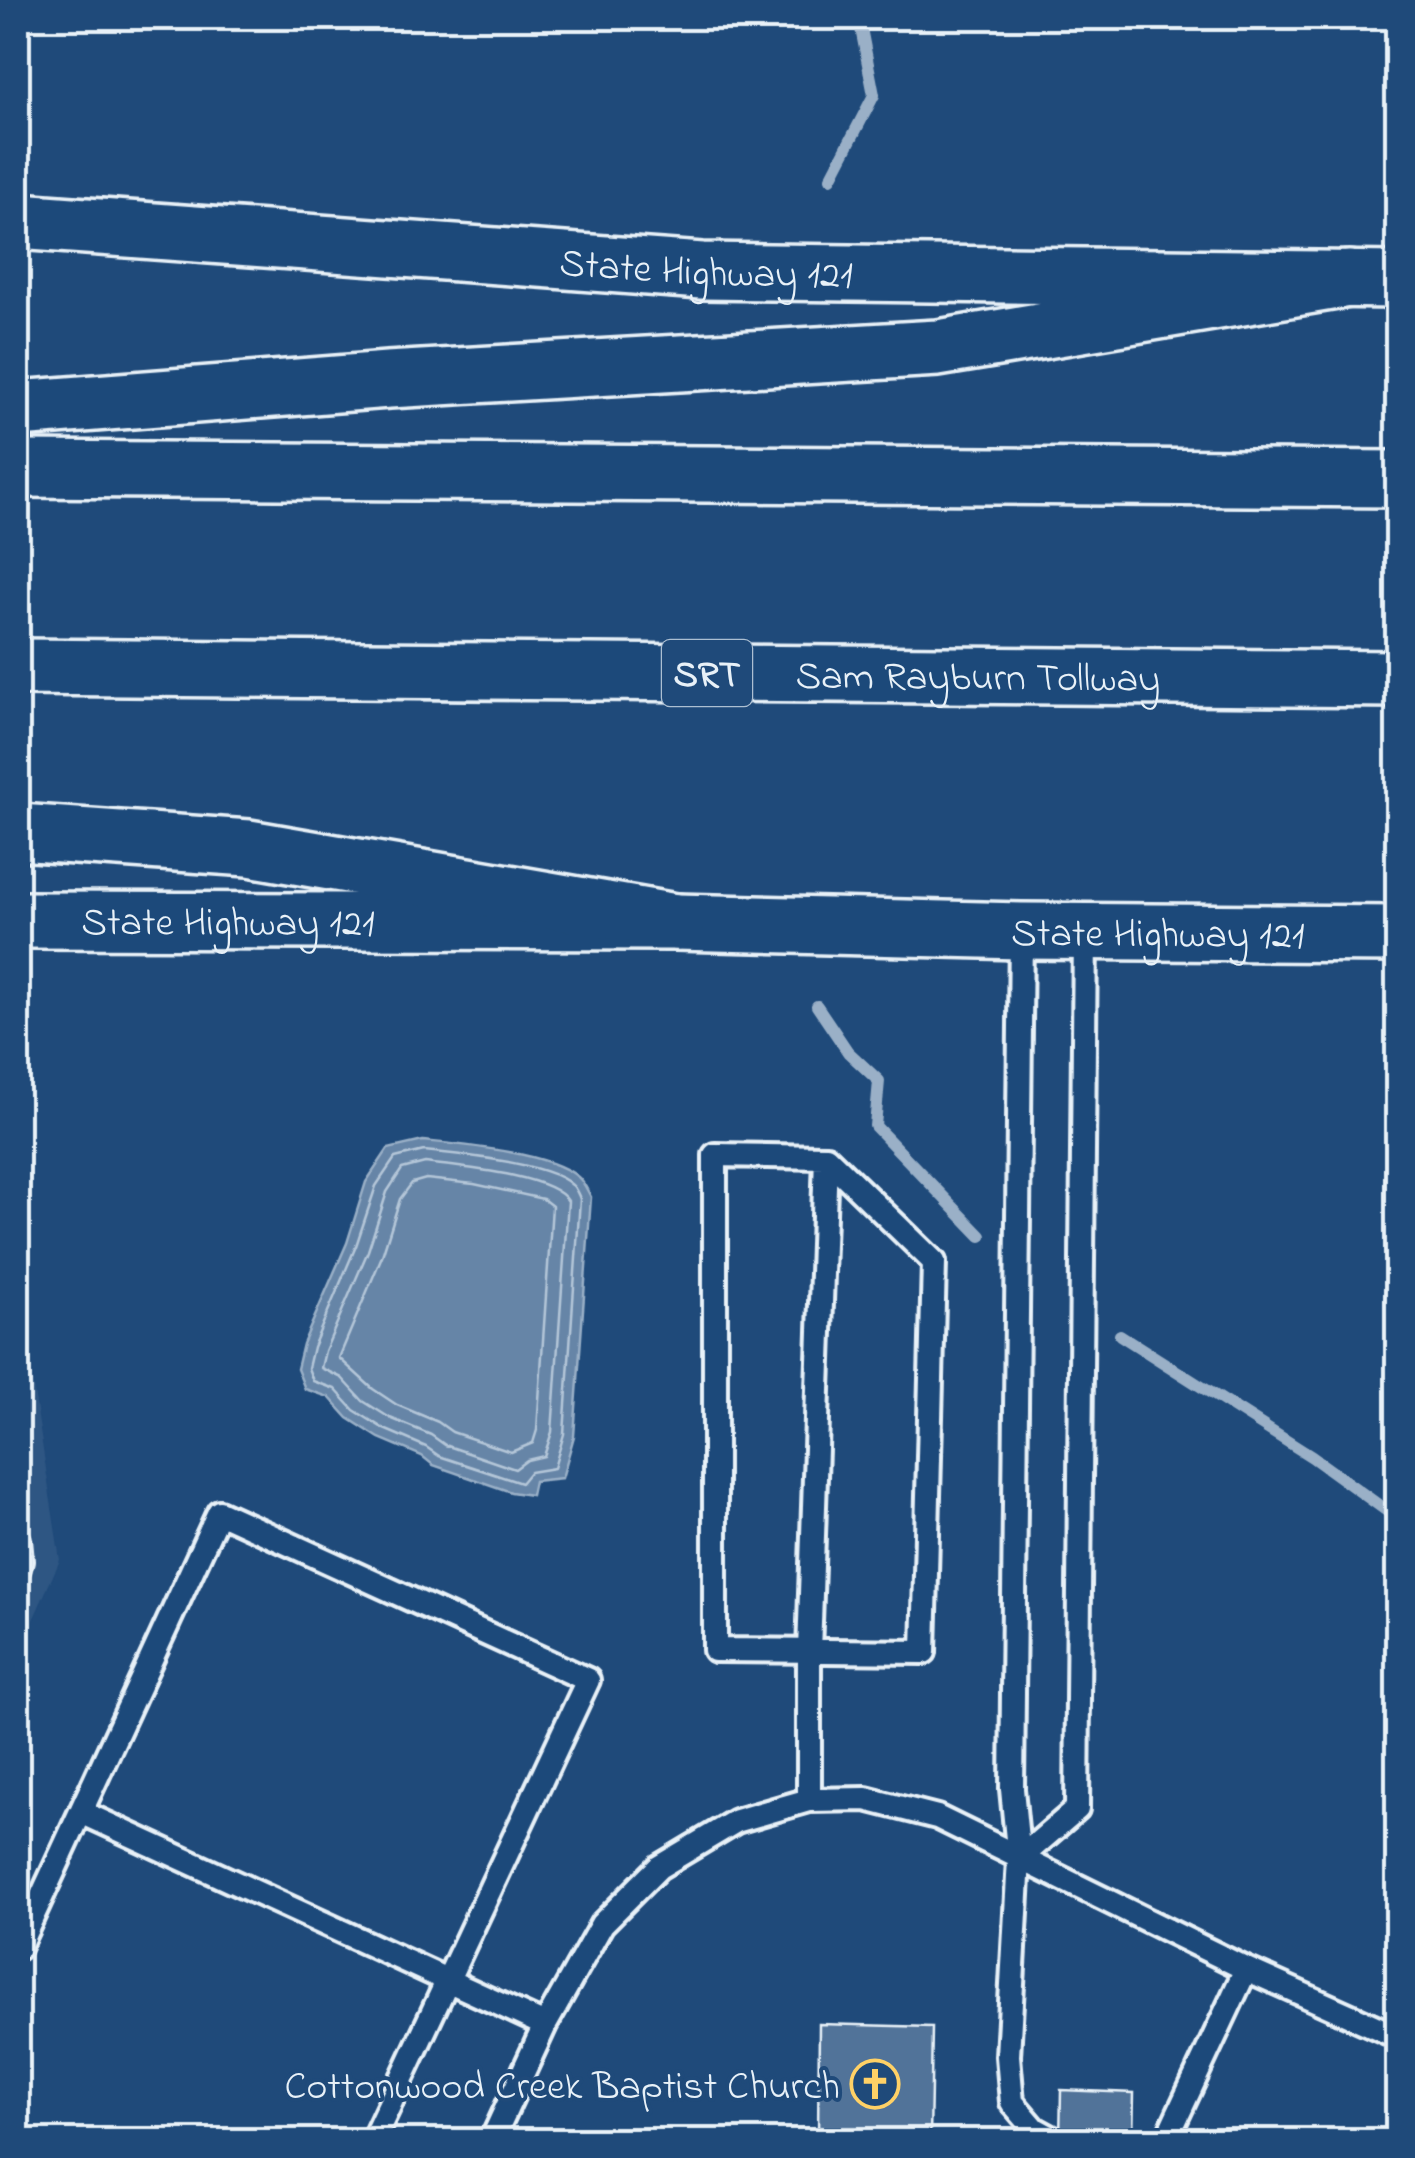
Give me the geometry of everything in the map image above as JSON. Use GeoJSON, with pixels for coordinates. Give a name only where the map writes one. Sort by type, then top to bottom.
{"type":"FeatureCollection","features":[{"type":"Feature","properties":{"kind":"main road","name":"State Highway 121"},"geometry":{"type":"LineString","coordinates":[[18,221],[702,271],[1373,279]]}},
{"type":"Feature","properties":{"kind":"main road"},"geometry":{"type":"LineString","coordinates":[[18,409],[388,380],[938,348],[1373,279]]}},
{"type":"Feature","properties":{"kind":"main road"},"geometry":{"type":"LineString","coordinates":[[18,470],[1398,480]]}},
{"type":"Feature","properties":{"kind":"main road","name":"Sam Rayburn Tollway"},"geometry":{"type":"LineString","coordinates":[[18,666],[1398,679]]}},
{"type":"Feature","properties":{"kind":"main road"},"geometry":{"type":"LineString","coordinates":[[18,832],[249,848],[676,922]]}},
{"type":"Feature","properties":{"kind":"main road","name":"State Highway 121"},"geometry":{"type":"LineString","coordinates":[[18,922],[676,922],[1021,931],[1398,934]]}},
{"type":"Feature","properties":{"kind":"lane"},"geometry":{"type":"LineString","coordinates":[[1021,931],[1012,1789],[1019,1859],[1008,2056],[1012,2102],[1035,2129],[1056,2140]]}},
{"type":"Feature","properties":{"kind":"lane"},"geometry":{"type":"LineString","coordinates":[[1019,1859],[1077,1809],[1085,932]]}},
{"type":"Feature","properties":{"kind":"lane"},"geometry":{"type":"LineString","coordinates":[[715,1155],[826,1156],[934,1262],[924,1652],[808,1652],[716,1650],[715,1155]]}},
{"type":"Feature","properties":{"kind":"lane"},"geometry":{"type":"LineString","coordinates":[[809,1800],[808,1652],[826,1156]]}},
{"type":"Feature","properties":{"kind":"lane"},"geometry":{"type":"LineString","coordinates":[[18,1948],[220,1512],[588,1680],[373,2140]]}},
{"type":"Feature","properties":{"kind":"lane"},"geometry":{"type":"LineString","coordinates":[[18,1540],[18,1568]]}},
{"type":"Feature","properties":{"kind":"lane"},"geometry":{"type":"LineString","coordinates":[[492,2140],[545,2025],[602,1924],[659,1867],[736,1821],[809,1800],[866,1799],[938,1817],[1246,1969],[1398,2038]]}},
{"type":"Feature","properties":{"kind":"lane"},"geometry":{"type":"LineString","coordinates":[[80,1812],[545,2025]]}},
{"type":"Feature","properties":{"kind":"lane"},"geometry":{"type":"LineString","coordinates":[[1166,2140],[1246,1969]]}},
{"type":"Feature","properties":{"kind":"shaded area"},"geometry":{"type":"Polygon","coordinates":[[[18,1312],[22,1314],[60,1560],[18,1653],[18,1312]]]}},
{"type":"Feature","properties":{"kind":"water"},"geometry":{"type":"Polygon","coordinates":[[[423,1141],[504,1151],[547,1161],[578,1177],[591,1197],[574,1436],[562,1478],[534,1481],[531,1495],[433,1465],[422,1456],[379,1438],[348,1418],[329,1397],[305,1389],[297,1369],[303,1344],[347,1243],[366,1182],[388,1149],[423,1141]]]}},
{"type":"Feature","properties":{"kind":"building","name":"Cottonwood Creek Baptist Church"},"geometry":{"type":"Polygon","coordinates":[[[819,2024],[932,2027],[930,2140],[818,2140],[819,2024]]]}},
{"type":"Feature","properties":{"kind":"building"},"geometry":{"type":"Polygon","coordinates":[[[1061,2090],[1134,2093],[1133,2140],[1060,2140],[1061,2090]]]}},
{"type":"Feature","properties":{"kind":"waterway"},"geometry":{"type":"LineString","coordinates":[[831,178],[874,95],[859,18]]}},
{"type":"Feature","properties":{"kind":"waterway"},"geometry":{"type":"LineString","coordinates":[[817,1006],[848,1052],[879,1081],[875,1126],[981,1236]]}},
{"type":"Feature","properties":{"kind":"waterway"},"geometry":{"type":"LineString","coordinates":[[1120,1335],[1312,1457],[1398,1519]]}},
{"type":"Feature","properties":{"kind":"place","name":"Cottonwood Creek Baptist Church"},"geometry":{"type":"Point","coordinates":[875,2084]}}]}
